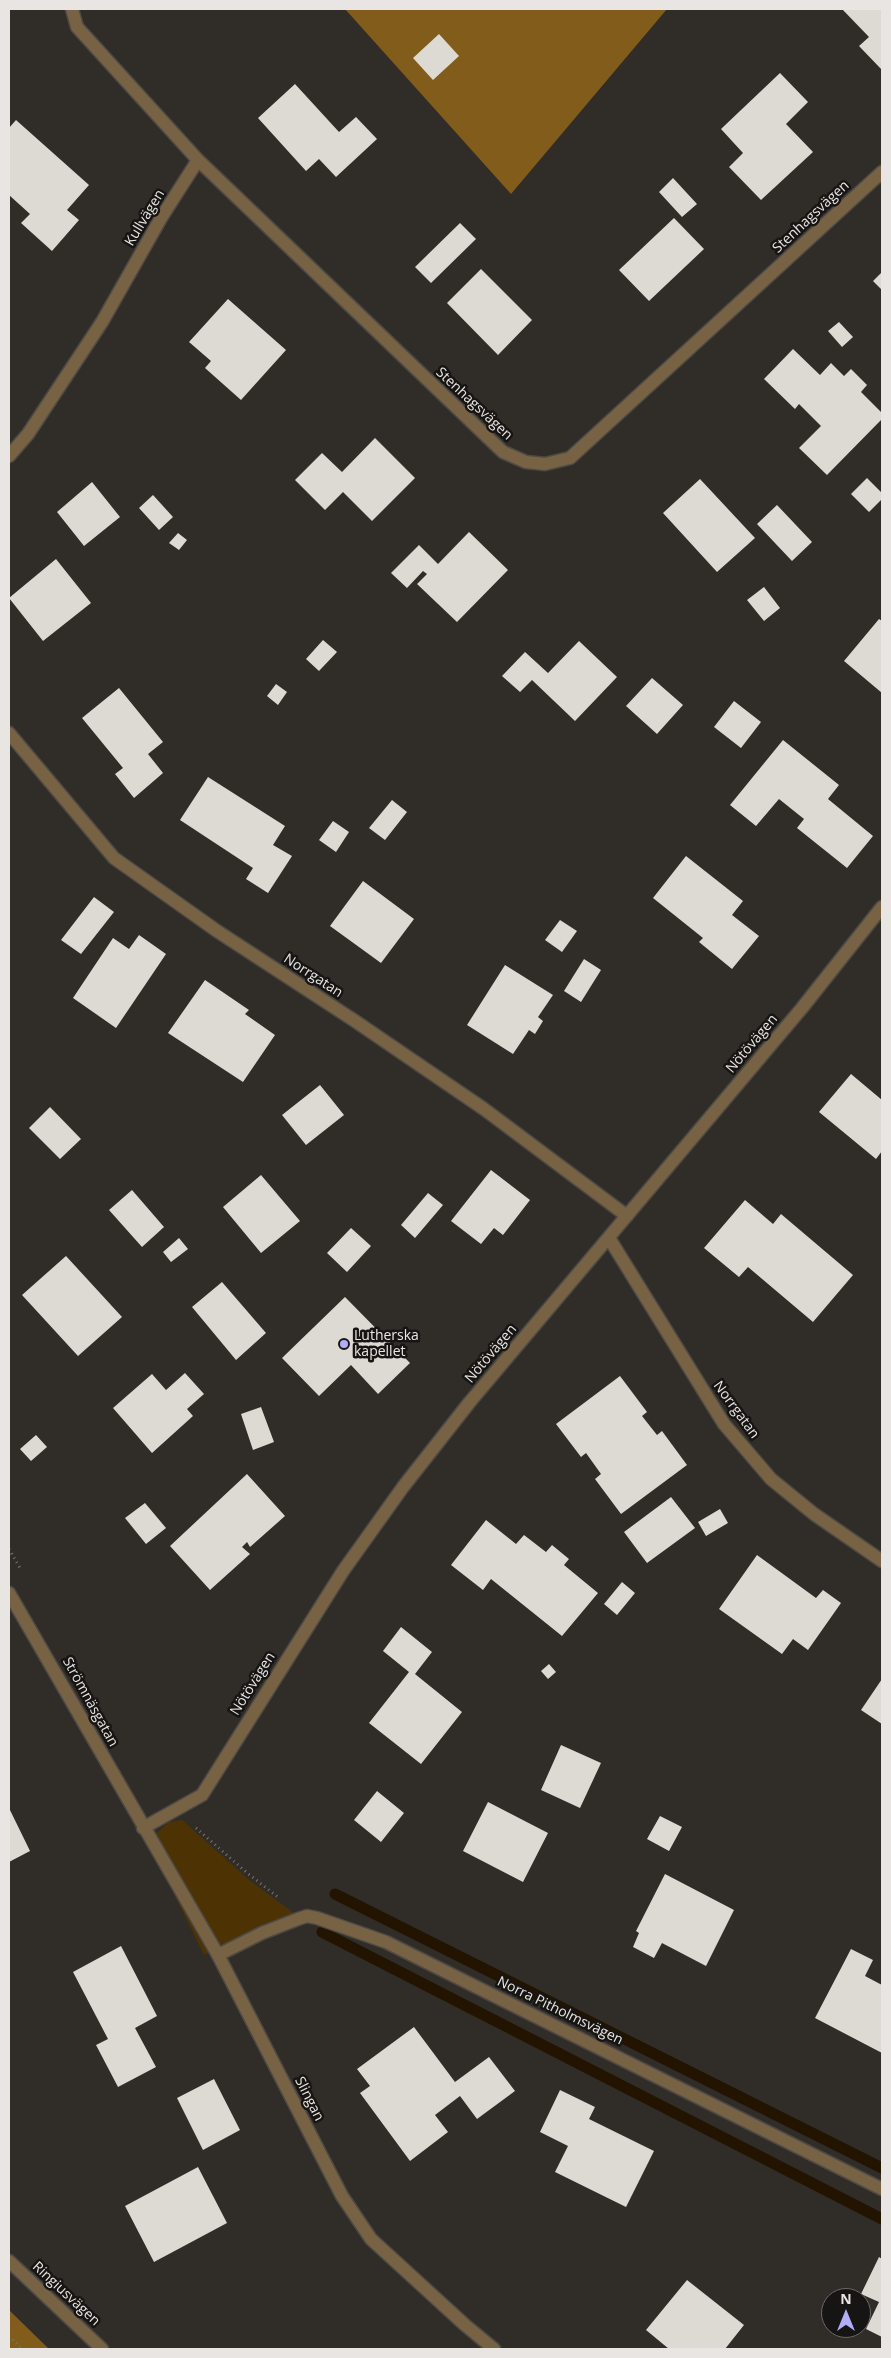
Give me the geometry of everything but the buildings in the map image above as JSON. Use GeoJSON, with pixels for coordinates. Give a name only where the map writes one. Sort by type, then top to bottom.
{"type":"FeatureCollection","features":[{"type":"Feature","properties":{"kind":"street"},"geometry":{"type":"LineString","coordinates":[[72,9],[77,27],[198,160]]}},
{"type":"Feature","properties":{"kind":"street","name":"Stenhagsvägen"},"geometry":{"type":"LineString","coordinates":[[198,160],[503,452],[526,462],[545,464],[570,458],[882,172]]}},
{"type":"Feature","properties":{"kind":"street","name":"Kullvägen"},"geometry":{"type":"LineString","coordinates":[[9,456],[28,434],[102,322],[198,160]]}},
{"type":"Feature","properties":{"kind":"street","name":"Norrgatan"},"geometry":{"type":"LineString","coordinates":[[9,733],[114,858],[217,931],[484,1108],[628,1216]]}},
{"type":"Feature","properties":{"kind":"street","name":"Nötövägen"},"geometry":{"type":"LineString","coordinates":[[143,1828],[202,1795],[343,1571],[403,1487],[470,1403],[802,1008],[882,907]]}},
{"type":"Feature","properties":{"kind":"street","name":"Norrgatan"},"geometry":{"type":"LineString","coordinates":[[609,1238],[724,1424],[759,1466],[771,1479],[814,1514],[882,1561]]}},
{"type":"Feature","properties":{"kind":"street","name":"Strömnäsgatan"},"geometry":{"type":"LineString","coordinates":[[9,1593],[143,1828]]}},
{"type":"Feature","properties":{"kind":"street","name":"Slingan"},"geometry":{"type":"LineString","coordinates":[[143,1828],[178,1883],[218,1955],[342,2196],[371,2239],[494,2349]]}},
{"type":"Feature","properties":{"kind":"street"},"geometry":{"type":"LineString","coordinates":[[218,1955],[262,1933],[307,1916]]}},
{"type":"Feature","properties":{"kind":"street","name":"Norra Pitholmsvägen"},"geometry":{"type":"LineString","coordinates":[[307,1916],[386,1942],[882,2189]]}},
{"type":"Feature","properties":{"kind":"street","name":"Ringiusvägen"},"geometry":{"type":"LineString","coordinates":[[9,2261],[102,2349]]}},
{"type":"Feature","properties":{"kind":"path"},"geometry":{"type":"LineString","coordinates":[[166,1815],[191,1823],[246,1872],[307,1916]]}},
{"type":"Feature","properties":{"kind":"path"},"geometry":{"type":"LineString","coordinates":[[9,2336],[22,2349]]}},
{"type":"Feature","properties":{"kind":"shaded area"},"geometry":{"type":"Polygon","coordinates":[[[345,9],[667,9],[511,194],[345,9]]]}},
{"type":"Feature","properties":{"kind":"shaded area"},"geometry":{"type":"Polygon","coordinates":[[[182,1820],[248,1879],[295,1914],[204,1955],[148,1841],[169,1822],[182,1820]]]}},
{"type":"Feature","properties":{"kind":"shaded area"},"geometry":{"type":"Polygon","coordinates":[[[9,2310],[49,2349],[9,2349],[9,2310]]]}},
{"type":"Feature","properties":{"kind":"waterway"},"geometry":{"type":"LineString","coordinates":[[335,1894],[882,2168]]}},
{"type":"Feature","properties":{"kind":"waterway"},"geometry":{"type":"LineString","coordinates":[[322,1932],[882,2219]]}},
{"type":"Feature","properties":{"kind":"place","name":"Lutherska kapellet"},"geometry":{"type":"Point","coordinates":[344,1344]}}]}
